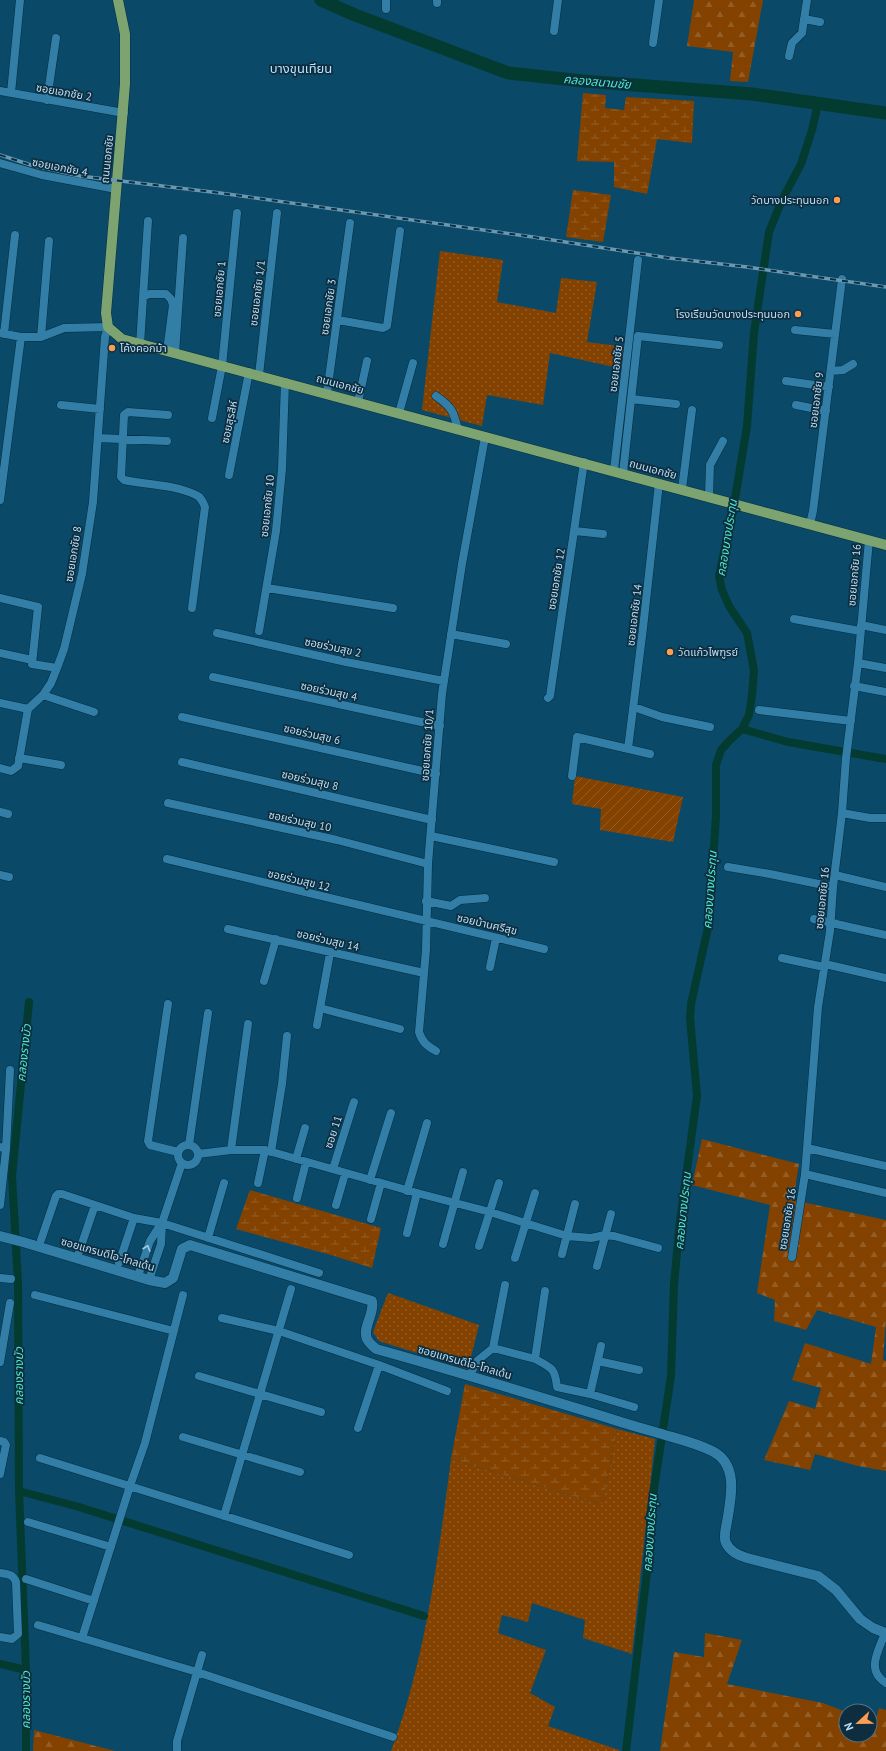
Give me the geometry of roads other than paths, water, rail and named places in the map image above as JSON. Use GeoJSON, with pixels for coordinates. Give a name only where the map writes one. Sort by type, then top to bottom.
{"type":"FeatureCollection","features":[{"type":"Feature","properties":{"kind":"main road","name":"ถนนเอกชัย"},"geometry":{"type":"LineString","coordinates":[[118,0],[122,17],[125,52],[124,113],[106,313],[108,327],[122,339],[140,345],[327,393],[458,430],[584,462],[886,545]]}},
{"type":"Feature","properties":{"kind":"street"},"geometry":{"type":"LineString","coordinates":[[11,94],[20,0]]}},
{"type":"Feature","properties":{"kind":"street"},"geometry":{"type":"LineString","coordinates":[[386,0],[386,9]]}},
{"type":"Feature","properties":{"kind":"street"},"geometry":{"type":"LineString","coordinates":[[554,31],[558,0]]}},
{"type":"Feature","properties":{"kind":"street"},"geometry":{"type":"LineString","coordinates":[[652,43],[660,0]]}},
{"type":"Feature","properties":{"kind":"street"},"geometry":{"type":"LineString","coordinates":[[788,56],[792,43],[802,32],[807,0]]}},
{"type":"Feature","properties":{"kind":"street"},"geometry":{"type":"LineString","coordinates":[[804,19],[820,22]]}},
{"type":"Feature","properties":{"kind":"street"},"geometry":{"type":"LineString","coordinates":[[47,100],[56,38]]}},
{"type":"Feature","properties":{"kind":"street","name":"ซอยเอกชัย 2"},"geometry":{"type":"LineString","coordinates":[[0,92],[124,113]]}},
{"type":"Feature","properties":{"kind":"street","name":"ซอยเอกชัย 4"},"geometry":{"type":"LineString","coordinates":[[0,163],[42,175],[116,189]]}},
{"type":"Feature","properties":{"kind":"street","name":"ซอยเอกชัย 1"},"geometry":{"type":"LineString","coordinates":[[212,418],[222,366],[237,213]]}},
{"type":"Feature","properties":{"kind":"street","name":"ซอยเอกชัย 1/1"},"geometry":{"type":"LineString","coordinates":[[254,374],[277,213]]}},
{"type":"Feature","properties":{"kind":"street"},"geometry":{"type":"LineString","coordinates":[[140,345],[148,221]]}},
{"type":"Feature","properties":{"kind":"street","name":"ซอยเอกชัย 3"},"geometry":{"type":"LineString","coordinates":[[327,393],[350,223]]}},
{"type":"Feature","properties":{"kind":"street"},"geometry":{"type":"LineString","coordinates":[[338,320],[383,328],[387,326],[400,231]]}},
{"type":"Feature","properties":{"kind":"street"},"geometry":{"type":"LineString","coordinates":[[15,235],[2,333],[21,337],[41,336],[64,328],[108,327]]}},
{"type":"Feature","properties":{"kind":"street"},"geometry":{"type":"LineString","coordinates":[[171,352],[183,238]]}},
{"type":"Feature","properties":{"kind":"street"},"geometry":{"type":"LineString","coordinates":[[41,336],[49,241]]}},
{"type":"Feature","properties":{"kind":"street","name":"ซอยเอกชัย 5"},"geometry":{"type":"LineString","coordinates":[[619,472],[638,260]]}},
{"type":"Feature","properties":{"kind":"street","name":"ซอยเอกชัย 9"},"geometry":{"type":"LineString","coordinates":[[810,524],[813,511],[842,279]]}},
{"type":"Feature","properties":{"kind":"street"},"geometry":{"type":"LineString","coordinates":[[142,297],[149,294],[166,294],[171,299],[173,305],[171,352]]}},
{"type":"Feature","properties":{"kind":"street","name":"ซอยเอกชัย 8"},"geometry":{"type":"LineString","coordinates":[[28,709],[43,695],[51,683],[57,668],[64,649],[82,574],[93,502],[105,337],[108,327]]}},
{"type":"Feature","properties":{"kind":"street"},"geometry":{"type":"LineString","coordinates":[[795,330],[835,334]]}},
{"type":"Feature","properties":{"kind":"street"},"geometry":{"type":"LineString","coordinates":[[619,472],[631,399],[638,336],[719,345]]}},
{"type":"Feature","properties":{"kind":"street"},"geometry":{"type":"LineString","coordinates":[[0,500],[21,337]]}},
{"type":"Feature","properties":{"kind":"street"},"geometry":{"type":"LineString","coordinates":[[358,402],[367,361]]}},
{"type":"Feature","properties":{"kind":"street"},"geometry":{"type":"LineString","coordinates":[[399,413],[413,363]]}},
{"type":"Feature","properties":{"kind":"street"},"geometry":{"type":"LineString","coordinates":[[831,371],[843,370],[853,364]]}},
{"type":"Feature","properties":{"kind":"street","name":"ซอยสุรสีห์"},"geometry":{"type":"LineString","coordinates":[[230,475],[254,374]]}},
{"type":"Feature","properties":{"kind":"street"},"geometry":{"type":"LineString","coordinates":[[786,381],[829,387]]}},
{"type":"Feature","properties":{"kind":"street","name":"ซอยเอกชัย 10"},"geometry":{"type":"LineString","coordinates":[[259,631],[276,531],[281,476],[285,382]]}},
{"type":"Feature","properties":{"kind":"street"},"geometry":{"type":"LineString","coordinates":[[436,396],[449,405],[455,414],[458,430]]}},
{"type":"Feature","properties":{"kind":"street"},"geometry":{"type":"LineString","coordinates":[[631,399],[676,404]]}},
{"type":"Feature","properties":{"kind":"street"},"geometry":{"type":"LineString","coordinates":[[61,405],[100,409]]}},
{"type":"Feature","properties":{"kind":"street"},"geometry":{"type":"LineString","coordinates":[[796,405],[826,411]]}},
{"type":"Feature","properties":{"kind":"street"},"geometry":{"type":"LineString","coordinates":[[682,489],[692,410]]}},
{"type":"Feature","properties":{"kind":"street"},"geometry":{"type":"LineString","coordinates":[[168,415],[128,412],[122,418],[122,479],[135,483],[160,485],[197,495],[206,506],[192,608]]}},
{"type":"Feature","properties":{"kind":"street","name":"ซอยเอกชัย 10/1"},"geometry":{"type":"LineString","coordinates":[[436,1050],[423,1042],[419,1032],[424,973],[430,836],[444,681],[474,494],[485,437]]}},
{"type":"Feature","properties":{"kind":"street"},"geometry":{"type":"LineString","coordinates":[[98,438],[167,441]]}},
{"type":"Feature","properties":{"kind":"street"},"geometry":{"type":"LineString","coordinates":[[709,496],[710,465],[723,441]]}},
{"type":"Feature","properties":{"kind":"street","name":"ซอยเอกชัย 12"},"geometry":{"type":"LineString","coordinates":[[548,698],[550,696],[584,462]]}},
{"type":"Feature","properties":{"kind":"street","name":"ซอยเอกชัย 14"},"geometry":{"type":"LineString","coordinates":[[628,749],[634,708],[659,483]]}},
{"type":"Feature","properties":{"kind":"street"},"geometry":{"type":"LineString","coordinates":[[575,531],[603,534]]}},
{"type":"Feature","properties":{"kind":"street","name":"ซอยเอกชัย 16"},"geometry":{"type":"LineString","coordinates":[[792,1257],[805,1174],[818,1007],[830,924],[842,813],[846,758],[858,663],[869,540]]}},
{"type":"Feature","properties":{"kind":"street"},"geometry":{"type":"LineString","coordinates":[[267,588],[392,608]]}},
{"type":"Feature","properties":{"kind":"street"},"geometry":{"type":"LineString","coordinates":[[0,598],[38,607],[32,660],[33,665],[57,668]]}},
{"type":"Feature","properties":{"kind":"street"},"geometry":{"type":"LineString","coordinates":[[794,619],[886,630]]}},
{"type":"Feature","properties":{"kind":"street","name":"ซอยร่วมสุข 2"},"geometry":{"type":"LineString","coordinates":[[217,633],[346,662],[444,681]]}},
{"type":"Feature","properties":{"kind":"street"},"geometry":{"type":"LineString","coordinates":[[451,634],[506,644]]}},
{"type":"Feature","properties":{"kind":"street"},"geometry":{"type":"LineString","coordinates":[[0,653],[32,660]]}},
{"type":"Feature","properties":{"kind":"street"},"geometry":{"type":"LineString","coordinates":[[858,663],[886,668]]}},
{"type":"Feature","properties":{"kind":"street","name":"ซอยร่วมสุข 4"},"geometry":{"type":"LineString","coordinates":[[213,677],[440,726]]}},
{"type":"Feature","properties":{"kind":"street"},"geometry":{"type":"LineString","coordinates":[[854,686],[886,692]]}},
{"type":"Feature","properties":{"kind":"street"},"geometry":{"type":"LineString","coordinates":[[43,695],[94,712]]}},
{"type":"Feature","properties":{"kind":"street"},"geometry":{"type":"LineString","coordinates":[[0,703],[28,709],[18,766],[15,770],[11,771],[0,768]]}},
{"type":"Feature","properties":{"kind":"street"},"geometry":{"type":"LineString","coordinates":[[634,708],[662,717],[710,726]]}},
{"type":"Feature","properties":{"kind":"street"},"geometry":{"type":"LineString","coordinates":[[759,710],[851,721]]}},
{"type":"Feature","properties":{"kind":"street","name":"ซอยร่วมสุข 6"},"geometry":{"type":"LineString","coordinates":[[182,717],[436,774]]}},
{"type":"Feature","properties":{"kind":"street"},"geometry":{"type":"LineString","coordinates":[[572,776],[577,737],[650,754]]}},
{"type":"Feature","properties":{"kind":"street"},"geometry":{"type":"LineString","coordinates":[[19,758],[61,765]]}},
{"type":"Feature","properties":{"kind":"street","name":"ซอยร่วมสุข 8"},"geometry":{"type":"LineString","coordinates":[[182,762],[432,820]]}},
{"type":"Feature","properties":{"kind":"street","name":"ซอยร่วมสุข 10"},"geometry":{"type":"LineString","coordinates":[[168,802],[337,840],[428,864]]}},
{"type":"Feature","properties":{"kind":"street"},"geometry":{"type":"LineString","coordinates":[[842,813],[870,818],[886,818]]}},
{"type":"Feature","properties":{"kind":"street"},"geometry":{"type":"LineString","coordinates":[[430,836],[554,862]]}},
{"type":"Feature","properties":{"kind":"street","name":"ซอยร่วมสุข 12"},"geometry":{"type":"LineString","coordinates":[[167,860],[426,921]]}},
{"type":"Feature","properties":{"kind":"street"},"geometry":{"type":"LineString","coordinates":[[728,867],[833,887]]}},
{"type":"Feature","properties":{"kind":"street"},"geometry":{"type":"LineString","coordinates":[[0,875],[9,877]]}},
{"type":"Feature","properties":{"kind":"street"},"geometry":{"type":"LineString","coordinates":[[835,875],[886,887]]}},
{"type":"Feature","properties":{"kind":"street"},"geometry":{"type":"LineString","coordinates":[[426,901],[451,906],[460,900],[485,898]]}},
{"type":"Feature","properties":{"kind":"street"},"geometry":{"type":"LineString","coordinates":[[814,920],[886,935]]}},
{"type":"Feature","properties":{"kind":"street","name":"ซอยบ้านศรีสุข"},"geometry":{"type":"LineString","coordinates":[[426,921],[544,949]]}},
{"type":"Feature","properties":{"kind":"street","name":"ซอยร่วมสุข 14"},"geometry":{"type":"LineString","coordinates":[[228,929],[424,973]]}},
{"type":"Feature","properties":{"kind":"street"},"geometry":{"type":"LineString","coordinates":[[490,967],[496,938]]}},
{"type":"Feature","properties":{"kind":"street"},"geometry":{"type":"LineString","coordinates":[[264,981],[276,939]]}},
{"type":"Feature","properties":{"kind":"street"},"geometry":{"type":"LineString","coordinates":[[317,1025],[330,953]]}},
{"type":"Feature","properties":{"kind":"street"},"geometry":{"type":"LineString","coordinates":[[782,958],[886,978]]}},
{"type":"Feature","properties":{"kind":"street"},"geometry":{"type":"LineString","coordinates":[[168,1004],[148,1141],[150,1145],[178,1152]]}},
{"type":"Feature","properties":{"kind":"street"},"geometry":{"type":"LineString","coordinates":[[320,1008],[400,1029]]}},
{"type":"Feature","properties":{"kind":"street"},"geometry":{"type":"LineString","coordinates":[[189,1145],[208,1013]]}},
{"type":"Feature","properties":{"kind":"street"},"geometry":{"type":"LineString","coordinates":[[231,1150],[248,1024]]}},
{"type":"Feature","properties":{"kind":"street"},"geometry":{"type":"LineString","coordinates":[[258,1183],[268,1151],[282,1084],[287,1036]]}},
{"type":"Feature","properties":{"kind":"street"},"geometry":{"type":"LineString","coordinates":[[0,1205],[3,1148],[10,1070]]}},
{"type":"Feature","properties":{"kind":"street","name":"ซอย 11"},"geometry":{"type":"LineString","coordinates":[[333,1169],[354,1102]]}},
{"type":"Feature","properties":{"kind":"street"},"geometry":{"type":"LineString","coordinates":[[370,1180],[391,1113]]}},
{"type":"Feature","properties":{"kind":"street"},"geometry":{"type":"LineString","coordinates":[[407,1191],[427,1123]]}},
{"type":"Feature","properties":{"kind":"street"},"geometry":{"type":"LineString","coordinates":[[296,1159],[305,1128]]}},
{"type":"Feature","properties":{"kind":"street"},"geometry":{"type":"LineString","coordinates":[[189,1145],[194,1147],[198,1154],[197,1160],[193,1164],[182,1164],[179,1160],[178,1152],[181,1148],[189,1145]]}},
{"type":"Feature","properties":{"kind":"street"},"geometry":{"type":"LineString","coordinates":[[807,1148],[886,1166]]}},
{"type":"Feature","properties":{"kind":"street"},"geometry":{"type":"LineString","coordinates":[[198,1154],[231,1150],[268,1151],[333,1169],[345,1174],[490,1212],[567,1236],[592,1238],[614,1236],[658,1248]]}},
{"type":"Feature","properties":{"kind":"street"},"geometry":{"type":"LineString","coordinates":[[297,1198],[306,1162]]}},
{"type":"Feature","properties":{"kind":"street"},"geometry":{"type":"LineString","coordinates":[[138,1276],[150,1241],[162,1223],[182,1164]]}},
{"type":"Feature","properties":{"kind":"street"},"geometry":{"type":"LineString","coordinates":[[443,1244],[463,1172]]}},
{"type":"Feature","properties":{"kind":"street"},"geometry":{"type":"LineString","coordinates":[[336,1205],[345,1174]]}},
{"type":"Feature","properties":{"kind":"street"},"geometry":{"type":"LineString","coordinates":[[805,1174],[886,1193]]}},
{"type":"Feature","properties":{"kind":"street"},"geometry":{"type":"LineString","coordinates":[[371,1219],[381,1183]]}},
{"type":"Feature","properties":{"kind":"street"},"geometry":{"type":"LineString","coordinates":[[479,1246],[499,1183]]}},
{"type":"Feature","properties":{"kind":"street"},"geometry":{"type":"LineString","coordinates":[[208,1238],[224,1184]]}},
{"type":"Feature","properties":{"kind":"street"},"geometry":{"type":"LineString","coordinates":[[407,1233],[417,1193]]}},
{"type":"Feature","properties":{"kind":"street"},"geometry":{"type":"LineString","coordinates":[[515,1258],[535,1193]]}},
{"type":"Feature","properties":{"kind":"street"},"geometry":{"type":"LineString","coordinates":[[41,1240],[58,1194],[62,1194],[134,1218],[162,1223],[318,1273]]}},
{"type":"Feature","properties":{"kind":"street"},"geometry":{"type":"LineString","coordinates":[[562,1254],[575,1204]]}},
{"type":"Feature","properties":{"kind":"street"},"geometry":{"type":"LineString","coordinates":[[79,1252],[95,1205]]}},
{"type":"Feature","properties":{"kind":"street"},"geometry":{"type":"LineString","coordinates":[[597,1266],[611,1214]]}},
{"type":"Feature","properties":{"kind":"street"},"geometry":{"type":"LineString","coordinates":[[119,1263],[134,1218]]}},
{"type":"Feature","properties":{"kind":"street"},"geometry":{"type":"LineString","coordinates":[[149,1280],[161,1244],[162,1223]]}},
{"type":"Feature","properties":{"kind":"street","name":"ซอยแกรนดิโอ-โกลเด้น"},"geometry":{"type":"LineString","coordinates":[[0,1236],[149,1280],[165,1283],[171,1280],[182,1249],[190,1245],[372,1301],[372,1313],[366,1332],[367,1340],[376,1349],[677,1438],[712,1451],[721,1457],[726,1463],[732,1482],[725,1530],[725,1541],[728,1548],[736,1554],[747,1558],[818,1576],[836,1590],[860,1619],[873,1628],[885,1633]]}},
{"type":"Feature","properties":{"kind":"street"},"geometry":{"type":"LineString","coordinates":[[0,1278],[11,1280]]}},
{"type":"Feature","properties":{"kind":"street"},"geometry":{"type":"LineString","coordinates":[[470,1376],[477,1361],[493,1348],[505,1285]]}},
{"type":"Feature","properties":{"kind":"street"},"geometry":{"type":"LineString","coordinates":[[224,1516],[291,1289]]}},
{"type":"Feature","properties":{"kind":"street"},"geometry":{"type":"LineString","coordinates":[[535,1359],[545,1291]]}},
{"type":"Feature","properties":{"kind":"street"},"geometry":{"type":"LineString","coordinates":[[35,1295],[174,1331]]}},
{"type":"Feature","properties":{"kind":"street"},"geometry":{"type":"LineString","coordinates":[[82,1638],[145,1443],[183,1295]]}},
{"type":"Feature","properties":{"kind":"street"},"geometry":{"type":"LineString","coordinates":[[0,1362],[10,1303]]}},
{"type":"Feature","properties":{"kind":"street"},"geometry":{"type":"LineString","coordinates":[[222,1318],[279,1331],[379,1365],[447,1391]]}},
{"type":"Feature","properties":{"kind":"street"},"geometry":{"type":"LineString","coordinates":[[590,1394],[601,1346]]}},
{"type":"Feature","properties":{"kind":"street"},"geometry":{"type":"LineString","coordinates":[[493,1348],[535,1359],[550,1368],[556,1374],[557,1388],[590,1394],[634,1407]]}},
{"type":"Feature","properties":{"kind":"street"},"geometry":{"type":"LineString","coordinates":[[598,1361],[639,1370]]}},
{"type":"Feature","properties":{"kind":"street"},"geometry":{"type":"LineString","coordinates":[[358,1428],[379,1365]]}},
{"type":"Feature","properties":{"kind":"street"},"geometry":{"type":"LineString","coordinates":[[199,1376],[321,1412]]}},
{"type":"Feature","properties":{"kind":"street"},"geometry":{"type":"LineString","coordinates":[[183,1437],[300,1472]]}},
{"type":"Feature","properties":{"kind":"street"},"geometry":{"type":"LineString","coordinates":[[0,1441],[4,1442],[6,1445],[0,1474]]}},
{"type":"Feature","properties":{"kind":"street"},"geometry":{"type":"LineString","coordinates":[[40,1458],[348,1555]]}},
{"type":"Feature","properties":{"kind":"street"},"geometry":{"type":"LineString","coordinates":[[28,1522],[111,1547]]}},
{"type":"Feature","properties":{"kind":"street"},"geometry":{"type":"LineString","coordinates":[[0,1573],[11,1575],[14,1577],[16,1582],[18,1634],[12,1639],[0,1637]]}},
{"type":"Feature","properties":{"kind":"street"},"geometry":{"type":"LineString","coordinates":[[26,1579],[94,1601]]}},
{"type":"Feature","properties":{"kind":"street"},"geometry":{"type":"LineString","coordinates":[[38,1625],[197,1672],[393,1738]]}},
{"type":"Feature","properties":{"kind":"street"},"geometry":{"type":"LineString","coordinates":[[885,1633],[876,1658],[875,1669],[878,1678],[886,1682]]}},
{"type":"Feature","properties":{"kind":"street"},"geometry":{"type":"LineString","coordinates":[[177,1751],[177,1741],[202,1655]]}},
{"type":"Feature","properties":{"kind":"waterway","name":"คลองสนามชัย"},"geometry":{"type":"LineString","coordinates":[[321,0],[355,15],[508,73],[583,81],[752,94],[886,113]]}},
{"type":"Feature","properties":{"kind":"waterway","name":"คลองบางประทุน"},"geometry":{"type":"LineString","coordinates":[[626,1751],[650,1546],[650,1515],[671,1376],[674,1284],[680,1221],[697,1096],[690,1018],[691,1004],[709,923],[716,816],[716,765],[721,750],[742,729],[749,715],[752,696],[754,670],[747,633],[729,606],[722,590],[719,576],[734,505],[747,426],[754,333],[769,232],[782,200],[801,164],[812,130],[818,104]]}},
{"type":"Feature","properties":{"kind":"waterway"},"geometry":{"type":"LineString","coordinates":[[742,729],[788,742],[886,759]]}},
{"type":"Feature","properties":{"kind":"waterway","name":"คลองรางบัว"},"geometry":{"type":"LineString","coordinates":[[26,1751],[26,1670],[19,1491],[18,1282],[12,1176],[29,1002]]}},
{"type":"Feature","properties":{"kind":"waterway"},"geometry":{"type":"LineString","coordinates":[[19,1491],[79,1507],[424,1616]]}},
{"type":"Feature","properties":{"kind":"waterway"},"geometry":{"type":"LineString","coordinates":[[0,1664],[26,1670]]}},
{"type":"Feature","properties":{"kind":"railway"},"geometry":{"type":"LineString","coordinates":[[0,155],[31,165],[80,176],[220,193],[533,237],[669,258],[747,267],[886,287]]}},
{"type":"Feature","properties":{"kind":"place","name":"วัดบางประทุนนอก"},"geometry":{"type":"Point","coordinates":[837,200]}},
{"type":"Feature","properties":{"kind":"place","name":"โรงเรียนวัดบางประทุนนอก"},"geometry":{"type":"Point","coordinates":[798,314]}},
{"type":"Feature","properties":{"kind":"place","name":"โค้งคอกม้า"},"geometry":{"type":"Point","coordinates":[112,348]}},
{"type":"Feature","properties":{"kind":"place","name":"วัดแก้วไพฑูรย์"},"geometry":{"type":"Point","coordinates":[670,652]}},
{"type":"Feature","properties":{"kind":"district","name":"บางขุนเทียน"},"geometry":{"type":"Point","coordinates":[301,68]}}]}
